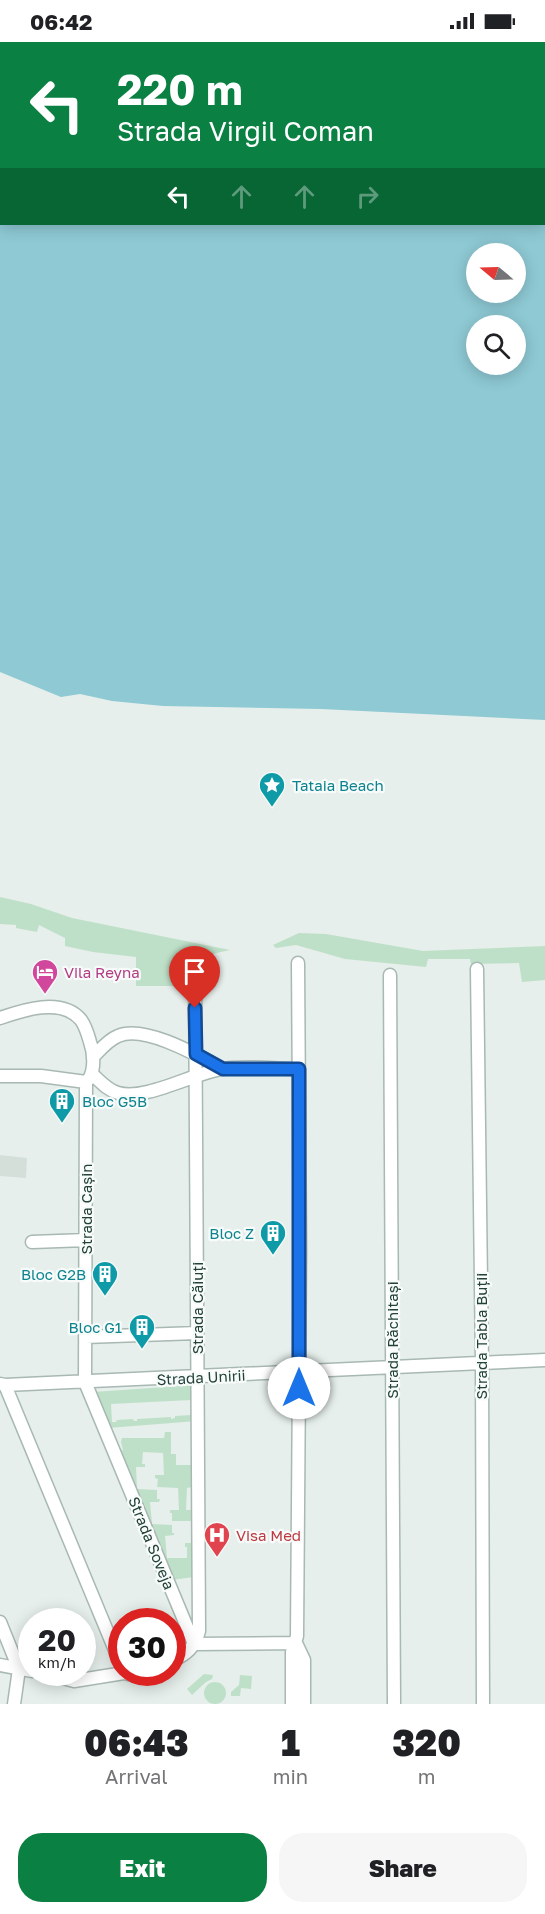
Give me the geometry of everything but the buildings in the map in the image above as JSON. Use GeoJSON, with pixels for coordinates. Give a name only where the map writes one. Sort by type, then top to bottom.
{"type":"FeatureCollection","features":[{"type":"Feature","properties":{"kind":"street"},"geometry":{"type":"LineString","coordinates":[[292,1704],[292,1652],[296,1643],[299,1372],[298,963]]}},
{"type":"Feature","properties":{"kind":"street","name":"Strada Tabla Buții"},"geometry":{"type":"LineString","coordinates":[[477,969],[483,1704]]}},
{"type":"Feature","properties":{"kind":"street","name":"Strada Căiuți"},"geometry":{"type":"LineString","coordinates":[[194,1644],[199,1631],[195,971]]}},
{"type":"Feature","properties":{"kind":"street","name":"Strada Răchitași"},"geometry":{"type":"LineString","coordinates":[[390,975],[394,1704]]}},
{"type":"Feature","properties":{"kind":"street","name":"Strada Cașin"},"geometry":{"type":"LineString","coordinates":[[0,1018],[26,1010],[55,1008],[74,1014],[85,1027],[92,1046],[93,1057],[89,1078],[85,1382]]}},
{"type":"Feature","properties":{"kind":"street"},"geometry":{"type":"LineString","coordinates":[[93,1057],[117,1036],[131,1033],[151,1037],[196,1054],[223,1069]]}},
{"type":"Feature","properties":{"kind":"street"},"geometry":{"type":"LineString","coordinates":[[0,1076],[89,1078],[119,1094],[137,1095],[196,1075],[223,1069],[299,1069]]}},
{"type":"Feature","properties":{"kind":"street"},"geometry":{"type":"LineString","coordinates":[[32,1242],[86,1240]]}},
{"type":"Feature","properties":{"kind":"street"},"geometry":{"type":"LineString","coordinates":[[86,1337],[197,1333]]}},
{"type":"Feature","properties":{"kind":"street","name":"Strada Unirii"},"geometry":{"type":"LineString","coordinates":[[3,1384],[545,1360]]}},
{"type":"Feature","properties":{"kind":"street","name":"Strada Soveja"},"geometry":{"type":"LineString","coordinates":[[85,1382],[194,1644]]}},
{"type":"Feature","properties":{"kind":"street"},"geometry":{"type":"LineString","coordinates":[[3,1384],[108,1634]]}},
{"type":"Feature","properties":{"kind":"street"},"geometry":{"type":"LineString","coordinates":[[0,1622],[18,1657]]}},
{"type":"Feature","properties":{"kind":"street"},"geometry":{"type":"LineString","coordinates":[[186,1655],[194,1644],[296,1643]]}},
{"type":"Feature","properties":{"kind":"street"},"geometry":{"type":"LineString","coordinates":[[296,1643],[304,1660],[304,1704]]}},
{"type":"Feature","properties":{"kind":"street"},"geometry":{"type":"LineString","coordinates":[[0,1665],[18,1669]]}},
{"type":"Feature","properties":{"kind":"street"},"geometry":{"type":"LineString","coordinates":[[14,1704],[20,1686]]}},
{"type":"Feature","properties":{"kind":"shaded area"},"geometry":{"type":"Polygon","coordinates":[[[0,1155],[27,1158],[26,1178],[0,1176],[0,1155]]]}},
{"type":"Feature","properties":{"kind":"green space"},"geometry":{"type":"Polygon","coordinates":[[[0,897],[31,904],[72,918],[230,950],[185,960],[187,986],[136,986],[136,957],[65,946],[65,938],[39,925],[37,932],[16,928],[16,925],[0,924],[0,897]]]}},
{"type":"Feature","properties":{"kind":"green space"},"geometry":{"type":"Polygon","coordinates":[[[299,933],[326,934],[423,951],[545,946],[545,980],[522,982],[519,963],[471,964],[470,959],[428,959],[426,967],[345,959],[296,945],[276,948],[273,945],[299,933]]]}},
{"type":"Feature","properties":{"kind":"green space"},"geometry":{"type":"Polygon","coordinates":[[[195,1385],[196,1398],[191,1398],[191,1400],[111,1404],[112,1422],[171,1417],[171,1419],[175,1416],[191,1415],[197,1421],[108,1428],[93,1392],[195,1385]]]}},
{"type":"Feature","properties":{"kind":"green space"},"geometry":{"type":"Polygon","coordinates":[[[165,1432],[171,1432],[171,1454],[176,1454],[176,1465],[191,1465],[192,1487],[187,1488],[186,1510],[193,1510],[193,1521],[172,1521],[170,1510],[179,1510],[178,1488],[157,1487],[158,1479],[155,1475],[164,1475],[163,1453],[143,1452],[142,1464],[145,1464],[145,1467],[136,1467],[137,1489],[157,1490],[157,1499],[160,1499],[159,1502],[150,1502],[152,1524],[172,1525],[174,1535],[165,1536],[167,1558],[187,1558],[185,1543],[194,1543],[194,1577],[171,1580],[117,1452],[123,1450],[122,1438],[164,1438],[165,1432]]]}},
{"type":"Feature","properties":{"kind":"green space"},"geometry":{"type":"Polygon","coordinates":[[[204,1674],[213,1675],[212,1679],[192,1695],[187,1689],[204,1674]]]}},
{"type":"Feature","properties":{"kind":"green space"},"geometry":{"type":"Polygon","coordinates":[[[240,1675],[252,1676],[251,1689],[241,1688],[240,1696],[231,1696],[231,1692],[239,1685],[240,1675]]]}},
{"type":"Feature","properties":{"kind":"green space"},"geometry":{"type":"Polygon","coordinates":[[[211,1682],[219,1682],[226,1689],[226,1697],[219,1704],[211,1704],[204,1697],[204,1689],[211,1682]]]}},
{"type":"Feature","properties":{"kind":"water"},"geometry":{"type":"Polygon","coordinates":[[[0,225],[545,225],[545,720],[321,709],[163,706],[112,701],[80,694],[61,697],[0,672],[0,225]]]}},
{"type":"Feature","properties":{"kind":"place","name":"Tataia Beach"},"geometry":{"type":"Point","coordinates":[272,808]}},
{"type":"Feature","properties":{"kind":"place","name":"Vila Reyna"},"geometry":{"type":"Point","coordinates":[45,995]}},
{"type":"Feature","properties":{"kind":"place","name":"Bloc G5B"},"geometry":{"type":"Point","coordinates":[62,1124]}},
{"type":"Feature","properties":{"kind":"place","name":"Bloc Z"},"geometry":{"type":"Point","coordinates":[273,1256]}},
{"type":"Feature","properties":{"kind":"place","name":"Bloc G2B"},"geometry":{"type":"Point","coordinates":[105,1297]}},
{"type":"Feature","properties":{"kind":"place","name":"Bloc G1"},"geometry":{"type":"Point","coordinates":[142,1350]}},
{"type":"Feature","properties":{"kind":"place","name":"Visa Med"},"geometry":{"type":"Point","coordinates":[217,1558]}},
{"type":"Feature","properties":{"kind":"route"},"geometry":{"type":"LineString","coordinates":[[195,1008],[196,1054],[223,1069],[299,1069],[299,1388]]}}]}
